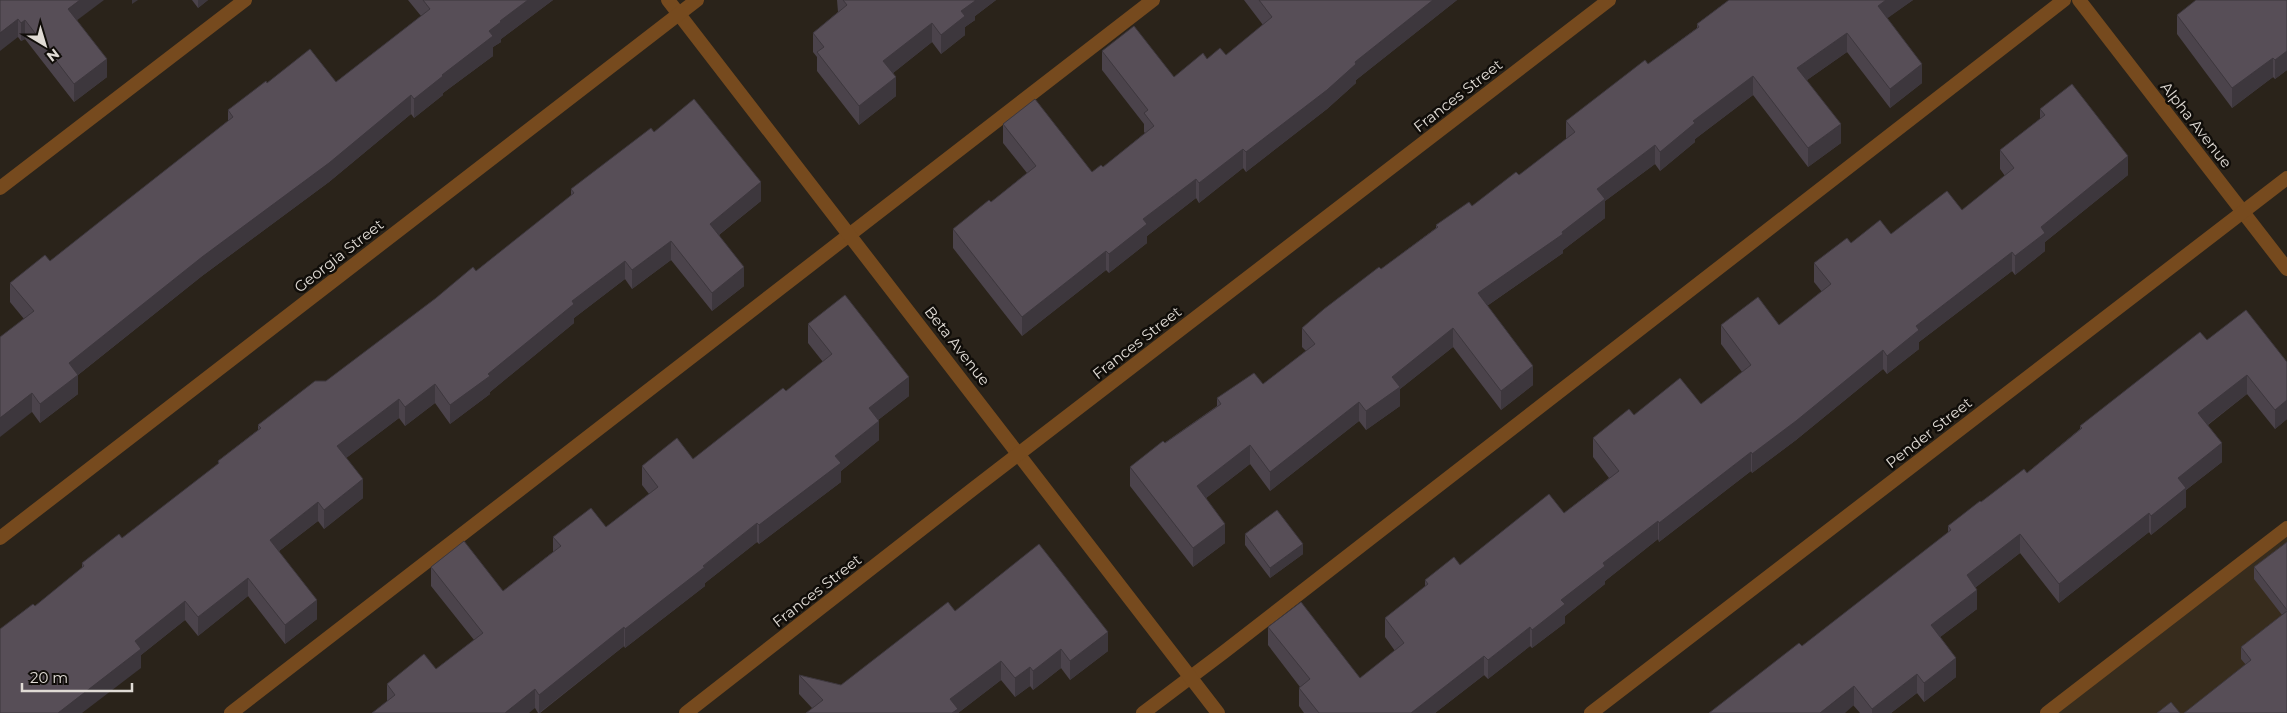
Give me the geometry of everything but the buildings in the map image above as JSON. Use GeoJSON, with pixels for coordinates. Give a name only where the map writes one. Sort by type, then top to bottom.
{"type":"FeatureCollection","features":[{"type":"Feature","properties":{"kind":"street"},"geometry":{"type":"LineString","coordinates":[[0,188],[245,0]]}},
{"type":"Feature","properties":{"kind":"street","name":"Beta Avenue"},"geometry":{"type":"LineString","coordinates":[[668,0],[1218,713]]}},
{"type":"Feature","properties":{"kind":"street","name":"Georgia Street"},"geometry":{"type":"LineString","coordinates":[[0,538],[696,0]]}},
{"type":"Feature","properties":{"kind":"street"},"geometry":{"type":"LineString","coordinates":[[231,713],[1153,0]]}},
{"type":"Feature","properties":{"kind":"street","name":"Frances Street"},"geometry":{"type":"LineString","coordinates":[[686,713],[1609,0]]}},
{"type":"Feature","properties":{"kind":"street"},"geometry":{"type":"LineString","coordinates":[[1143,713],[1191,678],[2064,0]]}},
{"type":"Feature","properties":{"kind":"street","name":"Alpha Avenue"},"geometry":{"type":"LineString","coordinates":[[2079,0],[2287,269]]}},
{"type":"Feature","properties":{"kind":"street","name":"Pender Street"},"geometry":{"type":"LineString","coordinates":[[1591,713],[2244,213],[2287,178]]}},
{"type":"Feature","properties":{"kind":"street"},"geometry":{"type":"LineString","coordinates":[[2047,713],[2287,528]]}},
{"type":"Feature","properties":{"kind":"shaded area"},"geometry":{"type":"Polygon","coordinates":[[[2287,528],[2287,713],[2049,713],[2287,528]]]}}]}
